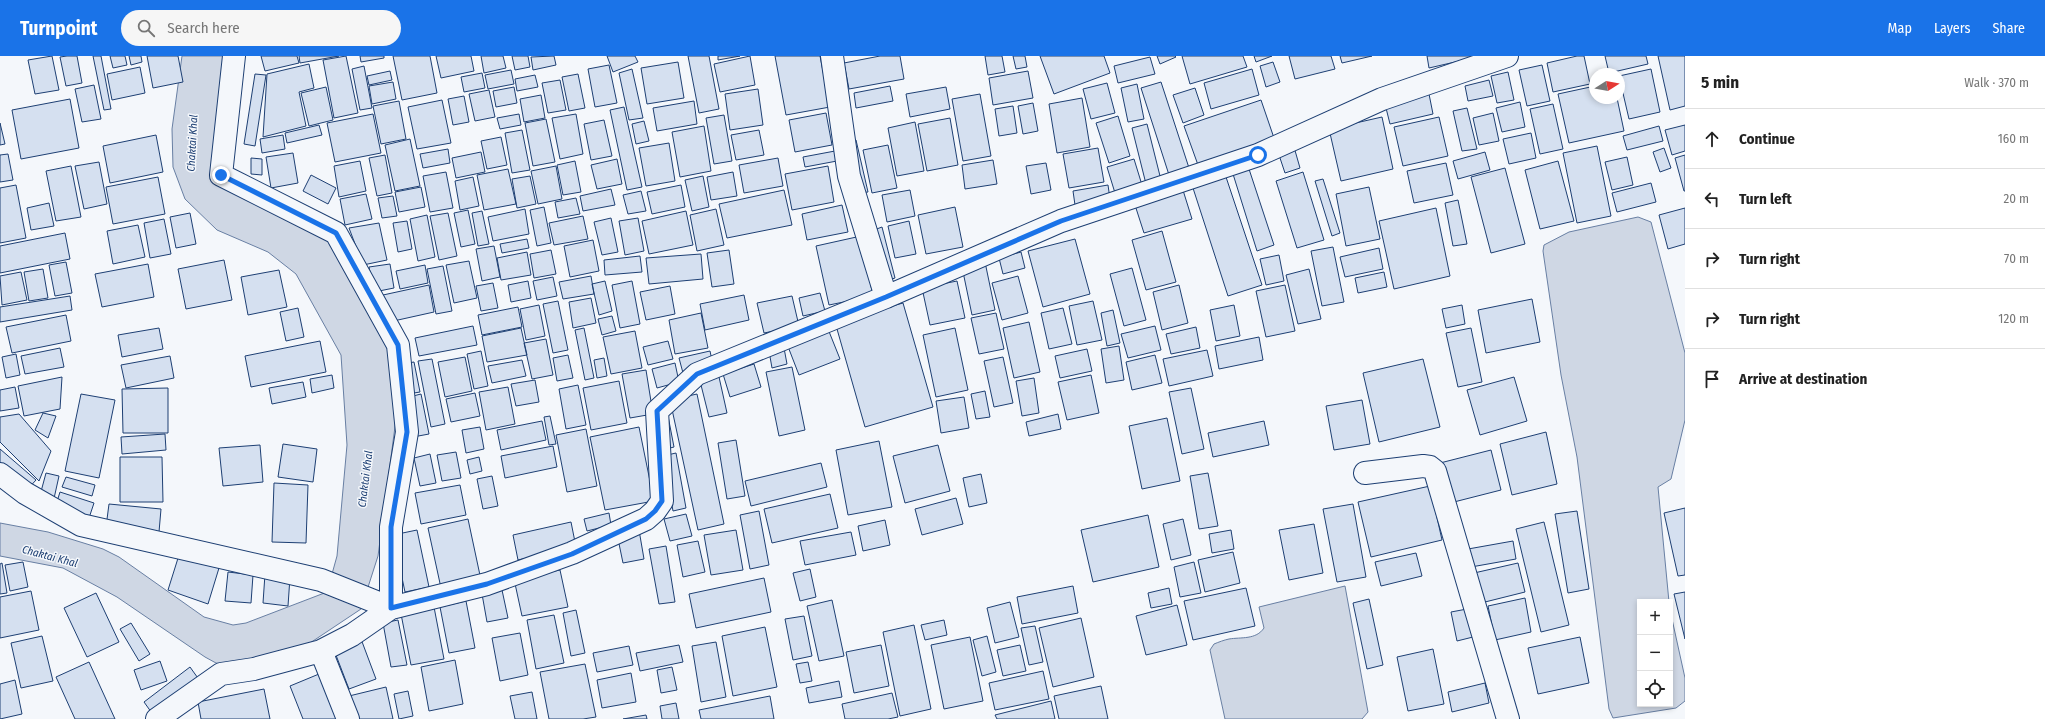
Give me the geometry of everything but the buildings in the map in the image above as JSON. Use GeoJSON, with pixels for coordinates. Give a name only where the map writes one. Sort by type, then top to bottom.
{"type":"FeatureCollection","features":[{"type":"Feature","properties":{"kind":"street"},"geometry":{"type":"LineString","coordinates":[[234,56],[221,175],[336,233],[398,345],[407,432],[391,527],[385,606]]}},
{"type":"Feature","properties":{"kind":"street"},"geometry":{"type":"LineString","coordinates":[[832,56],[849,176],[886,297]]}},
{"type":"Feature","properties":{"kind":"street"},"geometry":{"type":"LineString","coordinates":[[157,719],[221,674],[254,669],[321,651],[352,635],[385,606],[487,584],[572,554],[646,519],[655,511],[662,501],[657,411],[697,374],[886,297],[1061,221],[1258,155],[1382,99],[1507,56]]}},
{"type":"Feature","properties":{"kind":"street"},"geometry":{"type":"LineString","coordinates":[[1365,473],[1423,466],[1430,466],[1435,471],[1508,719]]}},
{"type":"Feature","properties":{"kind":"street"},"geometry":{"type":"LineString","coordinates":[[0,474],[25,493],[81,525],[321,580],[385,606]]}},
{"type":"Feature","properties":{"kind":"street"},"geometry":{"type":"LineString","coordinates":[[321,651],[348,719]]}},
{"type":"Feature","properties":{"kind":"water","name":"Chaktai Khal"},"geometry":{"type":"Polygon","coordinates":[[[182,56],[223,56],[216,168],[293,220],[329,242],[388,350],[396,419],[378,556],[361,609],[295,653],[234,666],[216,663],[205,657],[117,597],[63,568],[0,556],[0,523],[48,532],[103,549],[119,557],[204,617],[233,625],[246,623],[327,592],[337,556],[347,445],[341,355],[296,274],[268,252],[217,230],[185,199],[173,167],[172,129],[182,56]]]}},
{"type":"Feature","properties":{"kind":"water"},"geometry":{"type":"Polygon","coordinates":[[[1638,217],[1651,222],[1685,353],[1685,420],[1671,479],[1658,487],[1669,599],[1637,599],[1637,707],[1673,707],[1673,624],[1685,678],[1685,701],[1676,708],[1613,718],[1609,709],[1577,457],[1561,375],[1543,251],[1544,245],[1569,232],[1638,217]]]}},
{"type":"Feature","properties":{"kind":"water"},"geometry":{"type":"Polygon","coordinates":[[[1345,586],[1368,712],[1362,719],[1225,719],[1210,650],[1214,644],[1223,640],[1253,636],[1261,632],[1264,628],[1259,607],[1345,586]]]}},
{"type":"Feature","properties":{"kind":"route"},"geometry":{"type":"LineString","coordinates":[[221,175],[336,233],[398,345],[407,432],[391,527],[391,608],[487,584],[572,554],[646,519],[655,511],[662,501],[657,411],[697,374],[886,297],[1061,221],[1258,155]]}}]}
